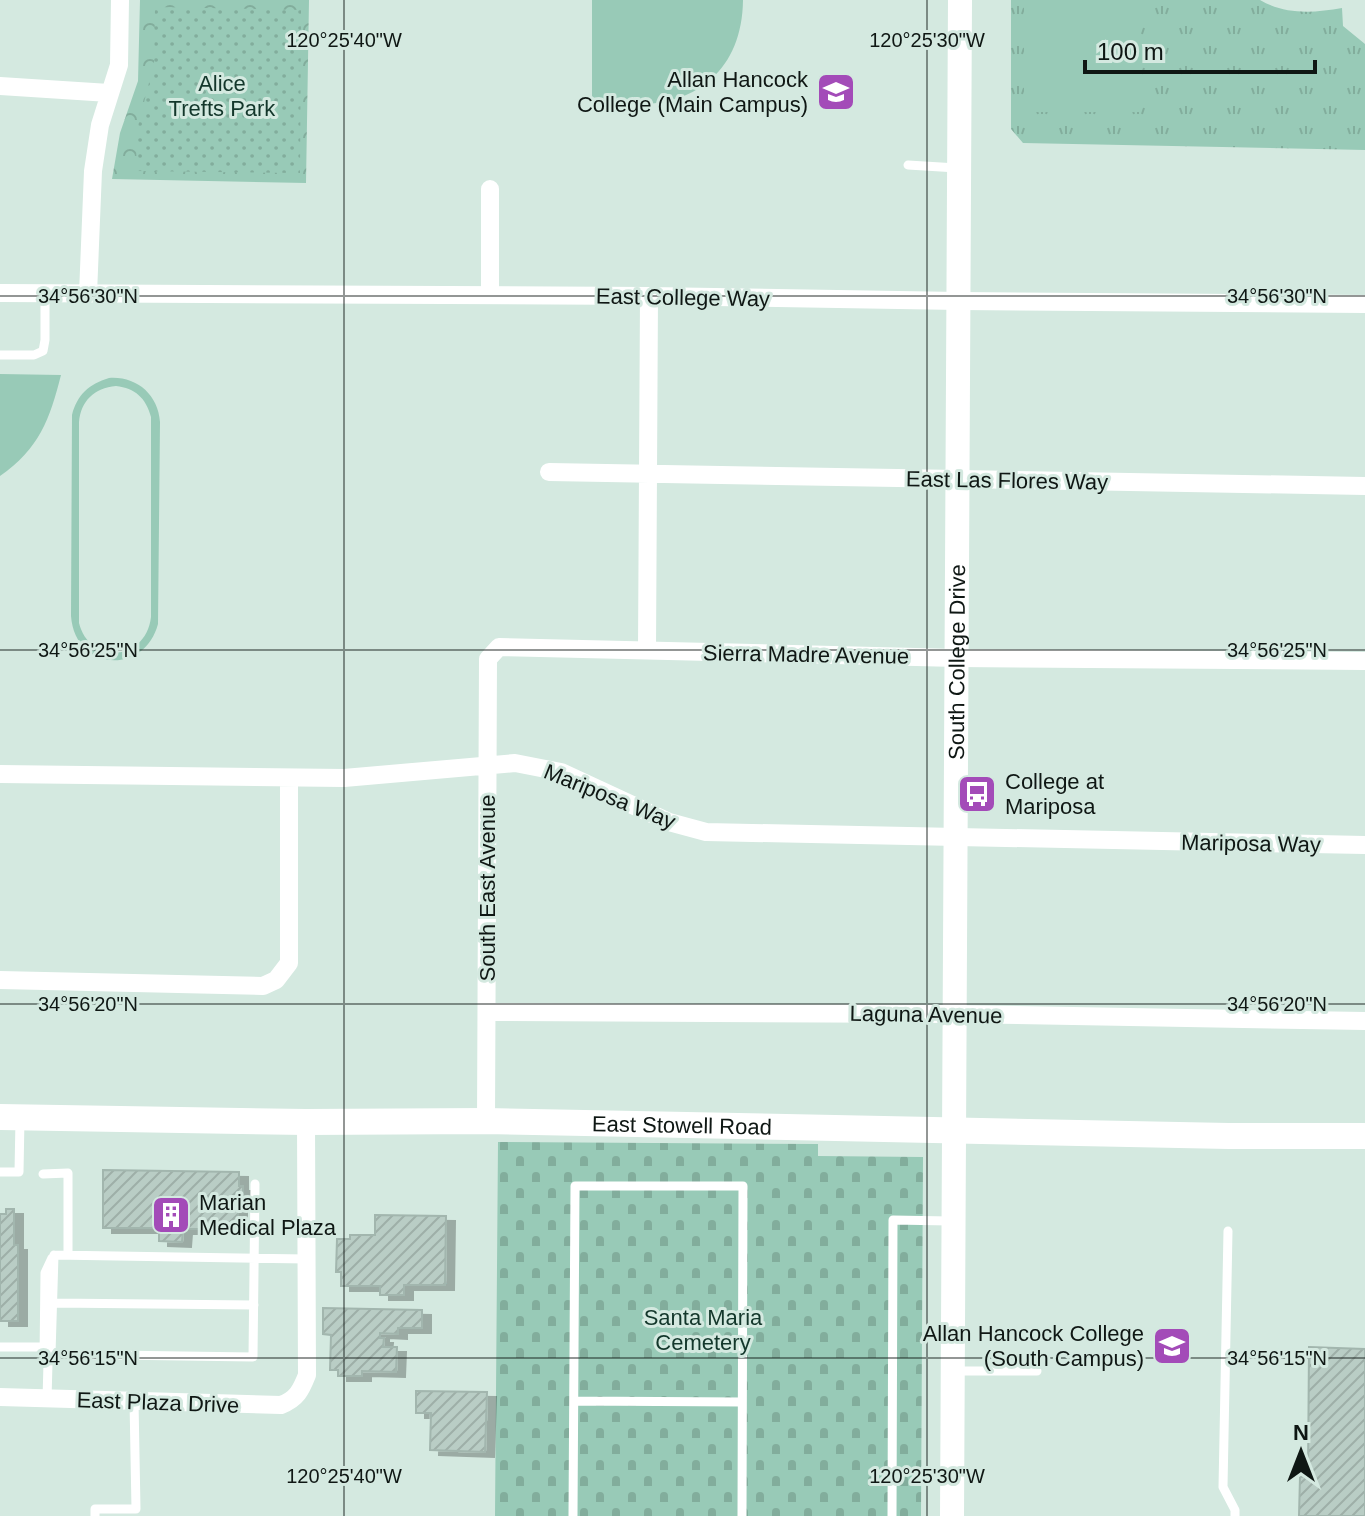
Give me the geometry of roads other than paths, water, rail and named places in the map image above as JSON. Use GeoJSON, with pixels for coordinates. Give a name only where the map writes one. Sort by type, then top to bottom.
{"type":"FeatureCollection","features":[{"type":"Feature","properties":{"kind":"main road","name":"East Stowell Road"},"geometry":{"type":"LineString","coordinates":[[10,1117],[306,1122],[486,1121],[1213,1136],[1365,1136]]}},
{"type":"Feature","properties":{"kind":"street"},"geometry":{"type":"LineString","coordinates":[[88,294],[93,171],[100,125],[119,65],[120,0]]}},
{"type":"Feature","properties":{"kind":"street","name":"South College Drive"},"geometry":{"type":"LineString","coordinates":[[952,1516],[960,0]]}},
{"type":"Feature","properties":{"kind":"street"},"geometry":{"type":"LineString","coordinates":[[0,86],[109,93]]}},
{"type":"Feature","properties":{"kind":"street"},"geometry":{"type":"LineString","coordinates":[[490,189],[490,295]]}},
{"type":"Feature","properties":{"kind":"street","name":"East College Way"},"geometry":{"type":"LineString","coordinates":[[0,293],[1365,304]]}},
{"type":"Feature","properties":{"kind":"street"},"geometry":{"type":"LineString","coordinates":[[647,650],[649,296]]}},
{"type":"Feature","properties":{"kind":"street","name":"East Las Flores Way"},"geometry":{"type":"LineString","coordinates":[[549,472],[1365,486]]}},
{"type":"Feature","properties":{"kind":"street","name":"Sierra Madre Avenue"},"geometry":{"type":"LineString","coordinates":[[489,654],[499,647],[957,658],[1365,661]]}},
{"type":"Feature","properties":{"kind":"street","name":"South East Avenue"},"geometry":{"type":"LineString","coordinates":[[486,1121],[489,654]]}},
{"type":"Feature","properties":{"kind":"street","name":"Mariposa Way"},"geometry":{"type":"LineString","coordinates":[[0,774],[289,779],[404,774],[515,763],[561,772],[669,822],[706,832],[1365,845]]}},
{"type":"Feature","properties":{"kind":"street"},"geometry":{"type":"LineString","coordinates":[[0,980],[263,986],[276,980],[289,963],[289,779]]}},
{"type":"Feature","properties":{"kind":"street","name":"Laguna Avenue"},"geometry":{"type":"LineString","coordinates":[[487,1012],[955,1014],[1365,1021]]}},
{"type":"Feature","properties":{"kind":"street"},"geometry":{"type":"LineString","coordinates":[[306,1122],[307,1259]]}},
{"type":"Feature","properties":{"kind":"street","name":"East Plaza Drive"},"geometry":{"type":"LineString","coordinates":[[0,1397],[281,1405],[292,1401],[301,1391],[307,1375],[307,1259]]}},
{"type":"Feature","properties":{"kind":"lane"},"geometry":{"type":"LineString","coordinates":[[908,165],[959,168]]}},
{"type":"Feature","properties":{"kind":"lane"},"geometry":{"type":"LineString","coordinates":[[0,355],[34,355],[43,351],[45,294]]}},
{"type":"Feature","properties":{"kind":"lane"},"geometry":{"type":"LineString","coordinates":[[0,1172],[19,1172],[10,1117]]}},
{"type":"Feature","properties":{"kind":"lane"},"geometry":{"type":"LineString","coordinates":[[43,1174],[68,1173],[68,1255]]}},
{"type":"Feature","properties":{"kind":"lane"},"geometry":{"type":"LineString","coordinates":[[0,1347],[47,1354],[253,1357],[255,1184]]}},
{"type":"Feature","properties":{"kind":"lane"},"geometry":{"type":"LineString","coordinates":[[573,1516],[575,1186],[743,1186],[742,1516]]}},
{"type":"Feature","properties":{"kind":"lane"},"geometry":{"type":"LineString","coordinates":[[892,1516],[893,1220],[954,1221]]}},
{"type":"Feature","properties":{"kind":"lane"},"geometry":{"type":"LineString","coordinates":[[1228,1231],[1223,1487],[1235,1516]]}},
{"type":"Feature","properties":{"kind":"lane"},"geometry":{"type":"LineString","coordinates":[[54,1255],[307,1259]]}},
{"type":"Feature","properties":{"kind":"lane"},"geometry":{"type":"LineString","coordinates":[[47,1354],[54,1255]]}},
{"type":"Feature","properties":{"kind":"lane"},"geometry":{"type":"LineString","coordinates":[[47,1399],[45,1273],[54,1255]]}},
{"type":"Feature","properties":{"kind":"lane"},"geometry":{"type":"LineString","coordinates":[[53,1303],[254,1305]]}},
{"type":"Feature","properties":{"kind":"lane"},"geometry":{"type":"LineString","coordinates":[[953,1371],[1037,1371]]}},
{"type":"Feature","properties":{"kind":"lane"},"geometry":{"type":"LineString","coordinates":[[95,1516],[95,1509],[136,1513],[134,1401]]}},
{"type":"Feature","properties":{"kind":"lane"},"geometry":{"type":"LineString","coordinates":[[574,1401],[742,1402]]}},
{"type":"Feature","properties":{"kind":"place","name":"Allan Hancock College (Main Campus)"},"geometry":{"type":"Point","coordinates":[836,92]}},
{"type":"Feature","properties":{"kind":"place","name":"College at Mariposa"},"geometry":{"type":"Point","coordinates":[977,794]}},
{"type":"Feature","properties":{"kind":"place","name":"Marian Medical Plaza"},"geometry":{"type":"Point","coordinates":[171,1215]}},
{"type":"Feature","properties":{"kind":"place","name":"Allan Hancock College (South Campus)"},"geometry":{"type":"Point","coordinates":[1172,1346]}},
{"type":"Feature","properties":{"kind":"park label","name":"Alice Trefts Park"},"geometry":{"type":"Point","coordinates":[222,96]}},
{"type":"Feature","properties":{"kind":"park label","name":"Santa Maria Cemetery"},"geometry":{"type":"Point","coordinates":[703,1330]}}]}
